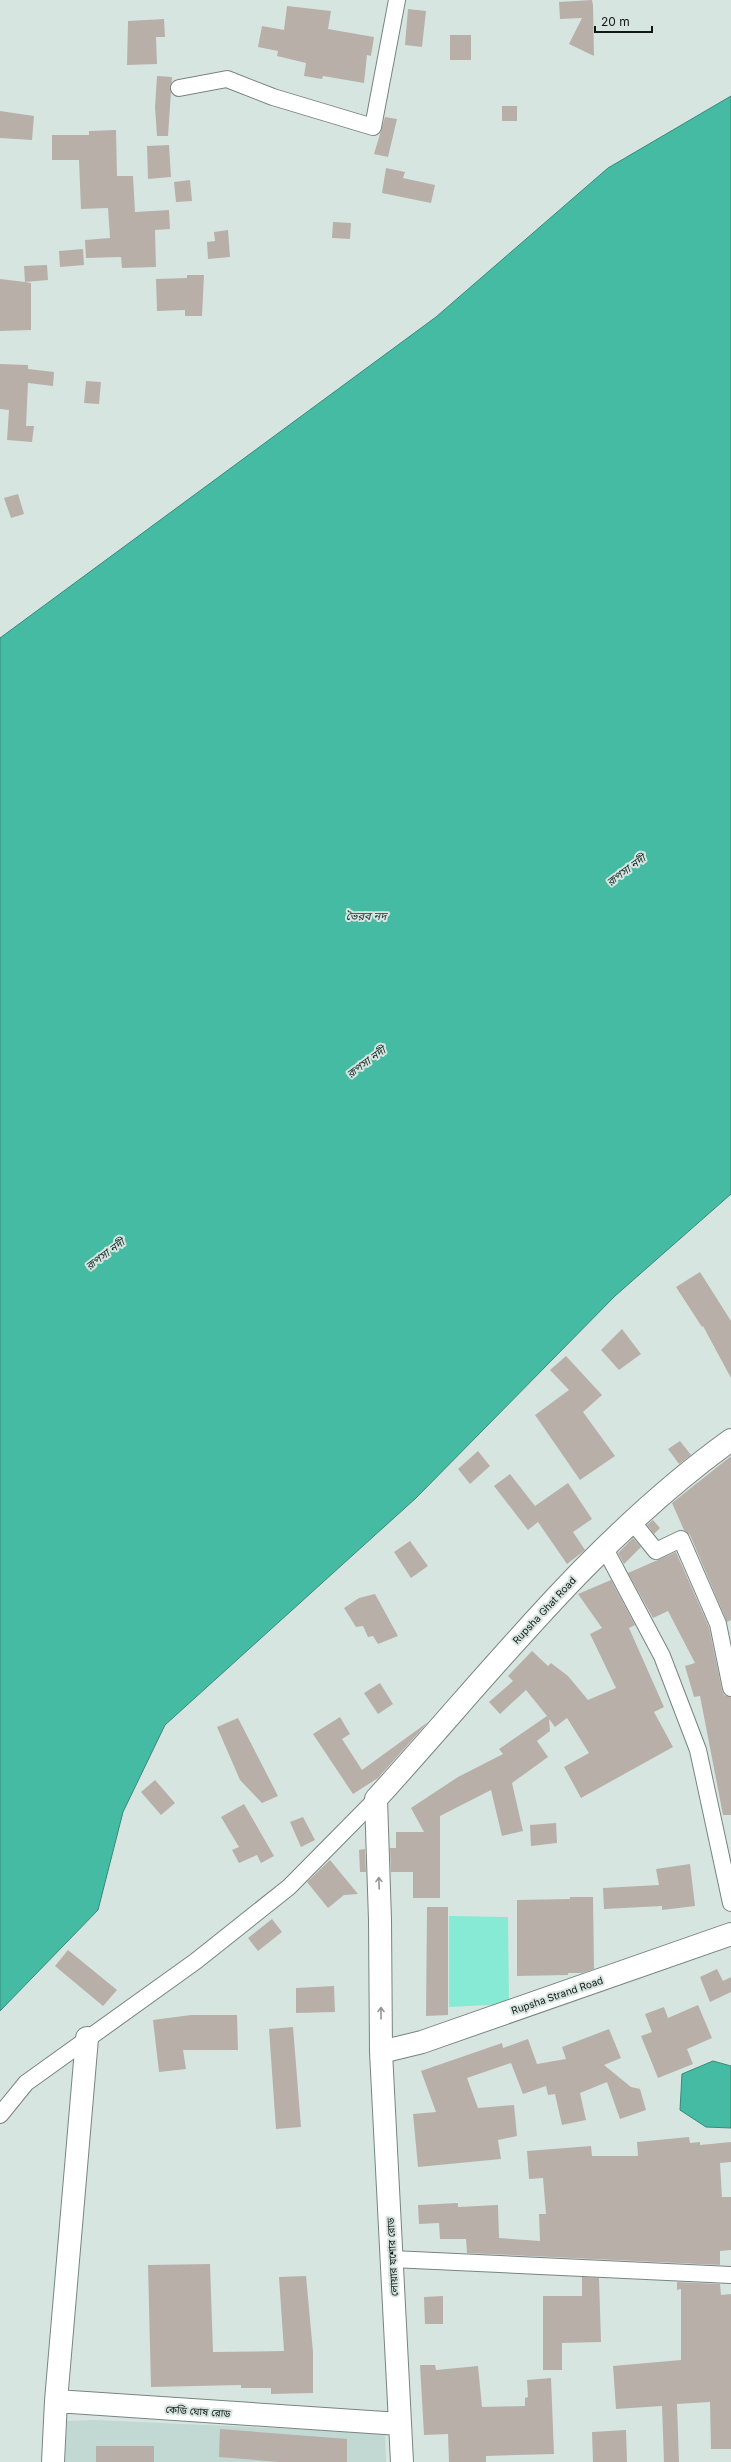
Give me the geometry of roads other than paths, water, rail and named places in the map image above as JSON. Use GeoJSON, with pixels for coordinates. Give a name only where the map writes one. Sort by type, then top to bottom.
{"type":"FeatureCollection","features":[{"type":"Feature","properties":{"kind":"street"},"geometry":{"type":"LineString","coordinates":[[180,88],[227,79],[273,97],[373,127],[397,0]]}},
{"type":"Feature","properties":{"kind":"street","name":"Rupsha Ghat Road"},"geometry":{"type":"LineString","coordinates":[[376,1799],[538,1614],[604,1546],[631,1520],[731,1440]]}},
{"type":"Feature","properties":{"kind":"street"},"geometry":{"type":"LineString","coordinates":[[631,1520],[656,1551],[681,1539],[718,1624],[731,1688]]}},
{"type":"Feature","properties":{"kind":"street"},"geometry":{"type":"LineString","coordinates":[[604,1546],[662,1656],[698,1750],[731,1903]]}},
{"type":"Feature","properties":{"kind":"street"},"geometry":{"type":"LineString","coordinates":[[0,2115],[26,2083],[196,1961],[288,1887],[376,1799]]}},
{"type":"Feature","properties":{"kind":"street","name":"লোয়ার যশোর রোড"},"geometry":{"type":"LineString","coordinates":[[376,1799],[380,1920],[381,2052],[402,2462]]}},
{"type":"Feature","properties":{"kind":"street","name":"Rupsha Strand Road"},"geometry":{"type":"LineString","coordinates":[[381,2052],[422,2042],[731,1934]]}},
{"type":"Feature","properties":{"kind":"street"},"geometry":{"type":"LineString","coordinates":[[53,2462],[56,2401],[87,2038]]}},
{"type":"Feature","properties":{"kind":"street"},"geometry":{"type":"LineString","coordinates":[[392,2259],[731,2275]]}},
{"type":"Feature","properties":{"kind":"street","name":"কেডি ঘোষ রোড"},"geometry":{"type":"LineString","coordinates":[[56,2401],[400,2424]]}},
{"type":"Feature","properties":{"kind":"water","name":"ভৈরব নদ"},"geometry":{"type":"Polygon","coordinates":[[[731,96],[731,1194],[615,1296],[416,1498],[165,1725],[123,1812],[98,1910],[0,2011],[0,638],[436,317],[608,168],[731,96]]]}},
{"type":"Feature","properties":{"kind":"water"},"geometry":{"type":"Polygon","coordinates":[[[713,2061],[731,2066],[731,2128],[706,2127],[680,2110],[682,2074],[713,2061]]]}},
{"type":"Feature","properties":{"kind":"water label","name":"রূপসা নদী"},"geometry":{"type":"Point","coordinates":[626,870]}},
{"type":"Feature","properties":{"kind":"water label","name":"রূপসা নদী"},"geometry":{"type":"Point","coordinates":[366,1062]}},
{"type":"Feature","properties":{"kind":"water label","name":"রূপসা নদী"},"geometry":{"type":"Point","coordinates":[105,1254]}}]}
